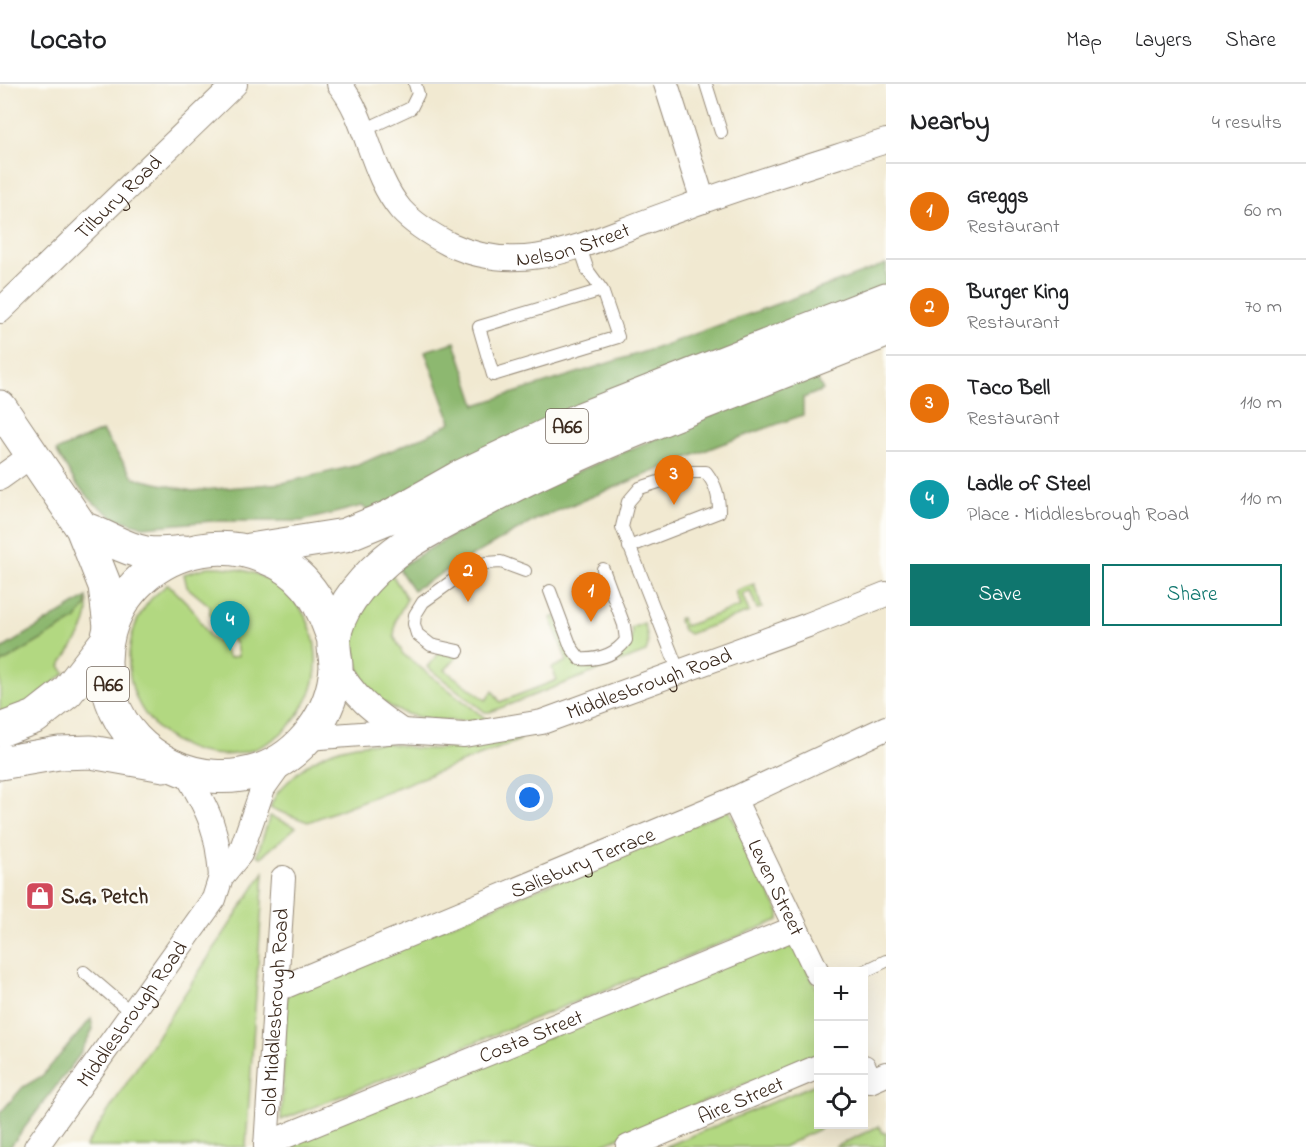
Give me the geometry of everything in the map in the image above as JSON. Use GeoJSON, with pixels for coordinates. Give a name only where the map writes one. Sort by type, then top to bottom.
{"type":"FeatureCollection","features":[{"type":"Feature","properties":{"kind":"main road","name":"A66"},"geometry":{"type":"LineString","coordinates":[[0,730],[35,717],[67,692],[108,634],[122,602],[139,580],[160,564],[184,552],[217,546],[250,550],[345,535],[389,518],[458,478],[583,418],[886,298]]}},
{"type":"Feature","properties":{"kind":"main road","name":"A66"},"geometry":{"type":"LineString","coordinates":[[0,763],[59,753],[92,752],[122,756],[201,776],[230,777],[259,771],[296,748],[323,714],[332,690],[342,613],[368,578],[387,559],[415,538],[529,476],[629,432],[886,331]]}},
{"type":"Feature","properties":{"kind":"main road"},"geometry":{"type":"LineString","coordinates":[[0,407],[82,528],[105,586],[108,634]]}},
{"type":"Feature","properties":{"kind":"main road"},"geometry":{"type":"LineString","coordinates":[[82,528],[134,550],[163,554],[184,552]]}},
{"type":"Feature","properties":{"kind":"main road","name":"A66"},"geometry":{"type":"LineString","coordinates":[[250,550],[280,563],[305,583],[323,609],[335,653]]}},
{"type":"Feature","properties":{"kind":"main road","name":"A66"},"geometry":{"type":"LineString","coordinates":[[108,634],[105,672],[112,702],[121,720],[126,729],[147,751],[179,769]]}},
{"type":"Feature","properties":{"kind":"street","name":"Tilbury Road"},"geometry":{"type":"LineString","coordinates":[[0,311],[235,84]]}},
{"type":"Feature","properties":{"kind":"street","name":"Nelson Street"},"geometry":{"type":"LineString","coordinates":[[339,84],[345,91],[383,182],[401,210],[419,226],[460,249],[484,256],[509,259],[552,255],[580,247],[703,201],[886,141]]}},
{"type":"Feature","properties":{"kind":"street"},"geometry":{"type":"LineString","coordinates":[[666,84],[703,201]]}},
{"type":"Feature","properties":{"kind":"street"},"geometry":{"type":"LineString","coordinates":[[0,478],[32,455]]}},
{"type":"Feature","properties":{"kind":"street","name":"Middlesbrough Road"},"geometry":{"type":"LineString","coordinates":[[36,1147],[214,899],[221,877],[240,854],[263,788],[296,748],[402,731],[464,735],[542,722],[808,625],[886,594]]}},
{"type":"Feature","properties":{"kind":"street"},"geometry":{"type":"LineString","coordinates":[[335,653],[354,694],[365,705],[402,731]]}},
{"type":"Feature","properties":{"kind":"street","name":"Salisbury Terrace"},"geometry":{"type":"LineString","coordinates":[[276,990],[734,799],[886,728]]}},
{"type":"Feature","properties":{"kind":"street","name":"Middlesbrough Road"},"geometry":{"type":"LineString","coordinates":[[179,769],[205,803],[219,851],[221,877]]}},
{"type":"Feature","properties":{"kind":"street","name":"Leven Street"},"geometry":{"type":"LineString","coordinates":[[734,799],[815,967]]}},
{"type":"Feature","properties":{"kind":"street","name":"Old Middlesbrough Road"},"geometry":{"type":"LineString","coordinates":[[266,1145],[283,878]]}},
{"type":"Feature","properties":{"kind":"street","name":"Costa Street"},"geometry":{"type":"LineString","coordinates":[[266,1145],[795,928]]}},
{"type":"Feature","properties":{"kind":"street","name":"Aire Street"},"geometry":{"type":"LineString","coordinates":[[627,1147],[814,1068]]}},
{"type":"Feature","properties":{"kind":"lane"},"geometry":{"type":"LineString","coordinates":[[362,131],[411,108],[418,94],[415,84]]}},
{"type":"Feature","properties":{"kind":"lane"},"geometry":{"type":"LineString","coordinates":[[706,84],[721,132]]}},
{"type":"Feature","properties":{"kind":"lane"},"geometry":{"type":"LineString","coordinates":[[580,247],[588,271],[602,290],[618,337],[493,375],[479,327],[602,290]]}},
{"type":"Feature","properties":{"kind":"lane"},"geometry":{"type":"LineString","coordinates":[[629,547],[719,512],[719,498],[715,483],[706,472],[689,472],[640,488],[628,502],[622,528],[629,547],[679,672]]}},
{"type":"Feature","properties":{"kind":"lane"},"geometry":{"type":"LineString","coordinates":[[458,651],[431,645],[417,633],[414,624],[415,615],[423,602],[455,579],[486,563],[501,562],[525,571]]}},
{"type":"Feature","properties":{"kind":"lane"},"geometry":{"type":"LineString","coordinates":[[550,591],[571,646],[580,658],[595,660],[619,650],[626,640],[624,625],[603,570]]}},
{"type":"Feature","properties":{"kind":"lane"},"geometry":{"type":"LineString","coordinates":[[868,969],[886,960]]}},
{"type":"Feature","properties":{"kind":"lane"},"geometry":{"type":"LineString","coordinates":[[84,972],[133,1014]]}},
{"type":"Feature","properties":{"kind":"green space"},"geometry":{"type":"Polygon","coordinates":[[[886,264],[886,287],[368,511],[362,506],[302,521],[212,521],[144,527],[115,518],[94,503],[77,485],[56,451],[102,431],[134,478],[192,491],[283,483],[358,465],[434,432],[451,422],[425,351],[455,342],[476,405],[662,346],[886,264]]]}},
{"type":"Feature","properties":{"kind":"green space"},"geometry":{"type":"Polygon","coordinates":[[[814,372],[823,390],[803,398],[803,415],[719,445],[537,519],[413,590],[398,568],[510,500],[814,372]]]}},
{"type":"Feature","properties":{"kind":"green space"},"geometry":{"type":"Polygon","coordinates":[[[208,567],[249,572],[273,582],[284,590],[302,611],[312,631],[316,654],[312,688],[299,714],[287,728],[264,745],[239,753],[213,754],[188,748],[166,736],[148,718],[135,695],[129,667],[131,640],[137,622],[145,606],[168,584],[192,608],[209,636],[219,643],[229,658],[238,656],[236,644],[210,614],[210,606],[187,587],[184,574],[208,567]]]}},
{"type":"Feature","properties":{"kind":"green space"},"geometry":{"type":"Polygon","coordinates":[[[391,573],[407,599],[396,619],[394,636],[403,654],[490,722],[417,717],[392,707],[368,686],[356,657],[357,625],[366,605],[391,573]]]}},
{"type":"Feature","properties":{"kind":"green space"},"geometry":{"type":"Polygon","coordinates":[[[754,584],[762,608],[757,609],[750,591],[742,594],[749,612],[689,634],[683,630],[678,619],[681,618],[685,626],[740,606],[735,591],[754,584]]]}},
{"type":"Feature","properties":{"kind":"green space"},"geometry":{"type":"Polygon","coordinates":[[[87,597],[85,625],[60,666],[65,673],[27,705],[0,716],[0,664],[75,620],[86,606],[87,597]]]}},
{"type":"Feature","properties":{"kind":"green space"},"geometry":{"type":"Polygon","coordinates":[[[87,597],[86,606],[75,620],[0,664],[0,650],[87,597]]]}},
{"type":"Feature","properties":{"kind":"green space"},"geometry":{"type":"Polygon","coordinates":[[[555,616],[576,663],[593,666],[612,659],[628,646],[631,628],[644,623],[648,641],[646,652],[490,712],[485,712],[427,667],[441,651],[458,656],[445,670],[486,700],[493,691],[500,702],[557,680],[552,668],[567,661],[551,618],[555,616]]]}},
{"type":"Feature","properties":{"kind":"green space"},"geometry":{"type":"Polygon","coordinates":[[[520,738],[520,740],[308,822],[270,808],[278,792],[301,770],[332,751],[369,743],[440,749],[520,738]]]}},
{"type":"Feature","properties":{"kind":"green space"},"geometry":{"type":"Polygon","coordinates":[[[729,810],[779,913],[779,920],[281,1120],[287,992],[729,810]]]}},
{"type":"Feature","properties":{"kind":"green space"},"geometry":{"type":"Polygon","coordinates":[[[270,816],[296,827],[261,857],[257,855],[270,816]]]}},
{"type":"Feature","properties":{"kind":"green space"},"geometry":{"type":"Polygon","coordinates":[[[264,872],[246,1147],[85,1147],[264,872]]]}},
{"type":"Feature","properties":{"kind":"green space"},"geometry":{"type":"Polygon","coordinates":[[[793,938],[814,983],[814,1057],[811,1056],[597,1147],[277,1147],[793,938]]]}},
{"type":"Feature","properties":{"kind":"green space"},"geometry":{"type":"Polygon","coordinates":[[[91,1019],[93,1029],[78,1057],[10,1147],[0,1147],[0,1113],[23,1087],[42,1076],[91,1019]]]}},
{"type":"Feature","properties":{"kind":"green space"},"geometry":{"type":"Polygon","coordinates":[[[814,1085],[814,1129],[819,1129],[783,1147],[665,1147],[814,1085]]]}},
{"type":"Feature","properties":{"kind":"green space"},"geometry":{"type":"Polygon","coordinates":[[[879,1126],[883,1133],[886,1133],[886,1147],[835,1147],[879,1126]]]}},
{"type":"Feature","properties":{"kind":"place","name":"Taco Bell"},"geometry":{"type":"Point","coordinates":[674,505]}},
{"type":"Feature","properties":{"kind":"place","name":"Burger King"},"geometry":{"type":"Point","coordinates":[468,602]}},
{"type":"Feature","properties":{"kind":"place","name":"Greggs"},"geometry":{"type":"Point","coordinates":[591,622]}},
{"type":"Feature","properties":{"kind":"place","name":"Ladle of Steel"},"geometry":{"type":"Point","coordinates":[230,651]}},
{"type":"Feature","properties":{"kind":"place","name":"S.G. Petch"},"geometry":{"type":"Point","coordinates":[40,896]}}]}
